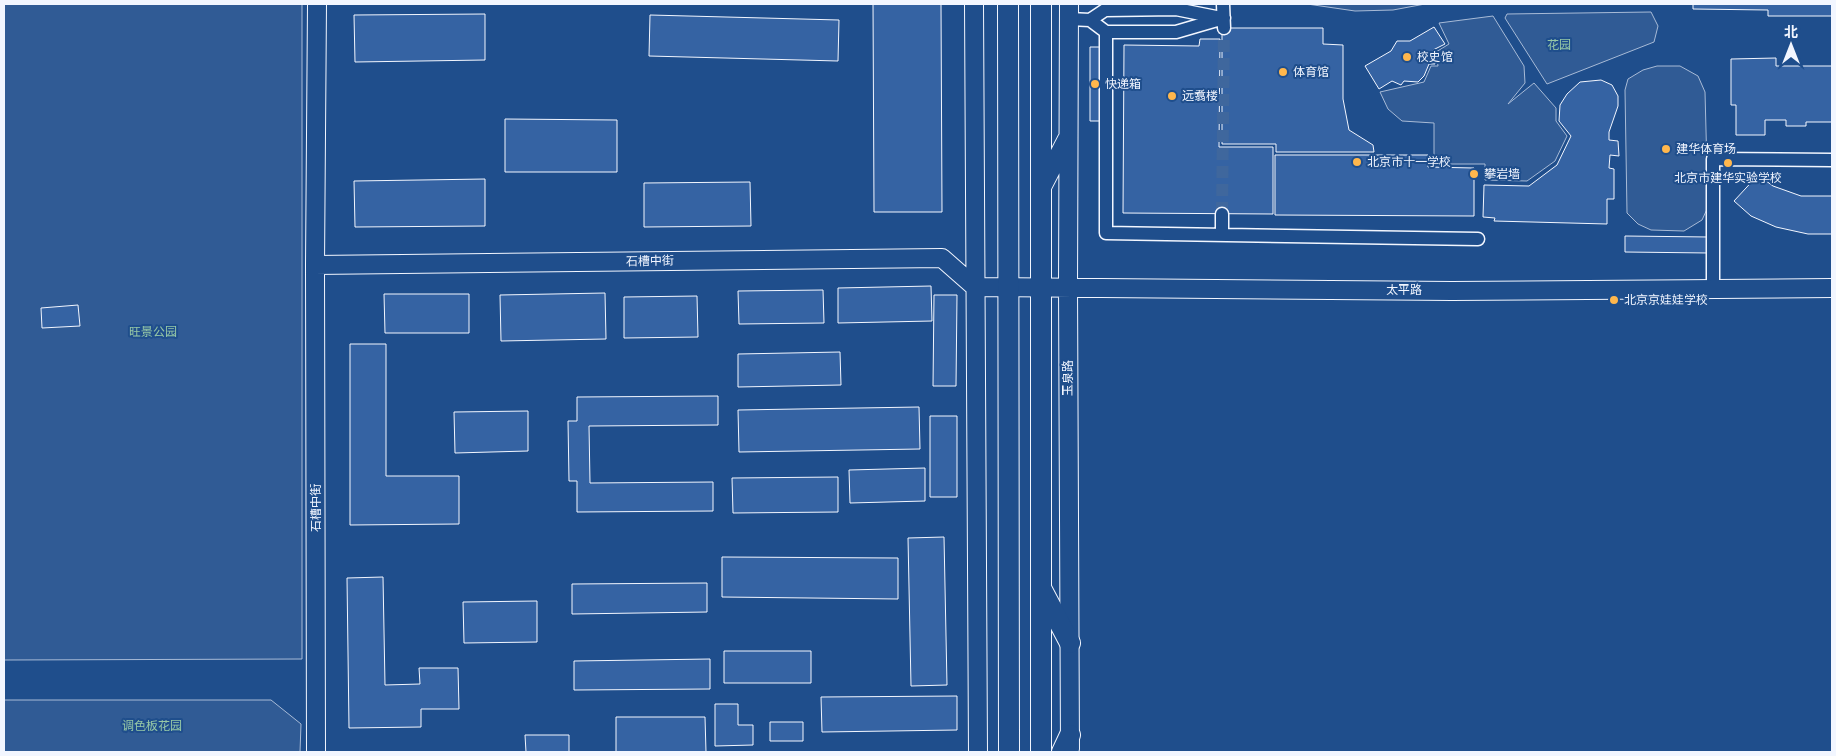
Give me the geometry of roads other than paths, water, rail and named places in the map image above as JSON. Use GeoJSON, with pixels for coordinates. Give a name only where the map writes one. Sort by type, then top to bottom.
{"type":"FeatureCollection","features":[{"type":"Feature","properties":{"kind":"main road"},"geometry":{"type":"LineString","coordinates":[[1008,4],[1009,752]]}},
{"type":"Feature","properties":{"kind":"main road"},"geometry":{"type":"LineString","coordinates":[[1041,4],[1041,752]]}},
{"type":"Feature","properties":{"kind":"main road"},"geometry":{"type":"LineString","coordinates":[[1040,586],[1070,643]]}},
{"type":"Feature","properties":{"kind":"street","name":"石槽中街"},"geometry":{"type":"LineString","coordinates":[[316,4],[316,752]]}},
{"type":"Feature","properties":{"kind":"street"},"geometry":{"type":"LineString","coordinates":[[974,4],[978,752]]}},
{"type":"Feature","properties":{"kind":"street"},"geometry":{"type":"LineString","coordinates":[[1224,4],[1224,23]]}},
{"type":"Feature","properties":{"kind":"street"},"geometry":{"type":"LineString","coordinates":[[1090,20],[1104,10],[1176,6],[1224,23]]}},
{"type":"Feature","properties":{"kind":"street"},"geometry":{"type":"LineString","coordinates":[[1176,6],[1176,32]]}},
{"type":"Feature","properties":{"kind":"street"},"geometry":{"type":"LineString","coordinates":[[1069,11],[1090,20],[1106,32],[1176,32],[1224,23]]}},
{"type":"Feature","properties":{"kind":"street","name":"玉泉路"},"geometry":{"type":"LineString","coordinates":[[1067,747],[1070,643],[1069,11]]}},
{"type":"Feature","properties":{"kind":"street"},"geometry":{"type":"LineString","coordinates":[[1106,32],[1106,233],[1478,238]]}},
{"type":"Feature","properties":{"kind":"street"},"geometry":{"type":"LineString","coordinates":[[1040,189],[1068,137]]}},
{"type":"Feature","properties":{"kind":"street"},"geometry":{"type":"LineString","coordinates":[[1713,288],[1713,159],[1832,160]]}},
{"type":"Feature","properties":{"kind":"street"},"geometry":{"type":"LineString","coordinates":[[1222,214],[1222,235]]}},
{"type":"Feature","properties":{"kind":"street","name":"石槽中街"},"geometry":{"type":"LineString","coordinates":[[315,265],[942,258],[975,287]]}},
{"type":"Feature","properties":{"kind":"street","name":"太平路"},"geometry":{"type":"LineString","coordinates":[[975,287],[1443,291],[1832,288]]}},
{"type":"Feature","properties":{"kind":"tunnel"},"geometry":{"type":"LineString","coordinates":[[1222,214],[1224,28]]}},
{"type":"Feature","properties":{"kind":"place","name":"校史馆"},"geometry":{"type":"Point","coordinates":[1407,57]}},
{"type":"Feature","properties":{"kind":"place","name":"体育馆"},"geometry":{"type":"Point","coordinates":[1283,72]}},
{"type":"Feature","properties":{"kind":"place","name":"快递箱"},"geometry":{"type":"Point","coordinates":[1095,84]}},
{"type":"Feature","properties":{"kind":"place","name":"远翥楼"},"geometry":{"type":"Point","coordinates":[1172,96]}},
{"type":"Feature","properties":{"kind":"place","name":"建华体育场"},"geometry":{"type":"Point","coordinates":[1666,149]}},
{"type":"Feature","properties":{"kind":"place","name":"北京市十一学校"},"geometry":{"type":"Point","coordinates":[1357,162]}},
{"type":"Feature","properties":{"kind":"place","name":"北京市建华实验学校"},"geometry":{"type":"Point","coordinates":[1728,163]}},
{"type":"Feature","properties":{"kind":"place","name":"攀岩墙"},"geometry":{"type":"Point","coordinates":[1474,174]}},
{"type":"Feature","properties":{"kind":"place","name":"北京京娃娃学校"},"geometry":{"type":"Point","coordinates":[1614,300]}},
{"type":"Feature","properties":{"kind":"park label","name":"花园"},"geometry":{"type":"Point","coordinates":[1559,45]}},
{"type":"Feature","properties":{"kind":"park label","name":"旺景公园"},"geometry":{"type":"Point","coordinates":[153,332]}},
{"type":"Feature","properties":{"kind":"park label","name":"调色板花园"},"geometry":{"type":"Point","coordinates":[152,726]}}]}
